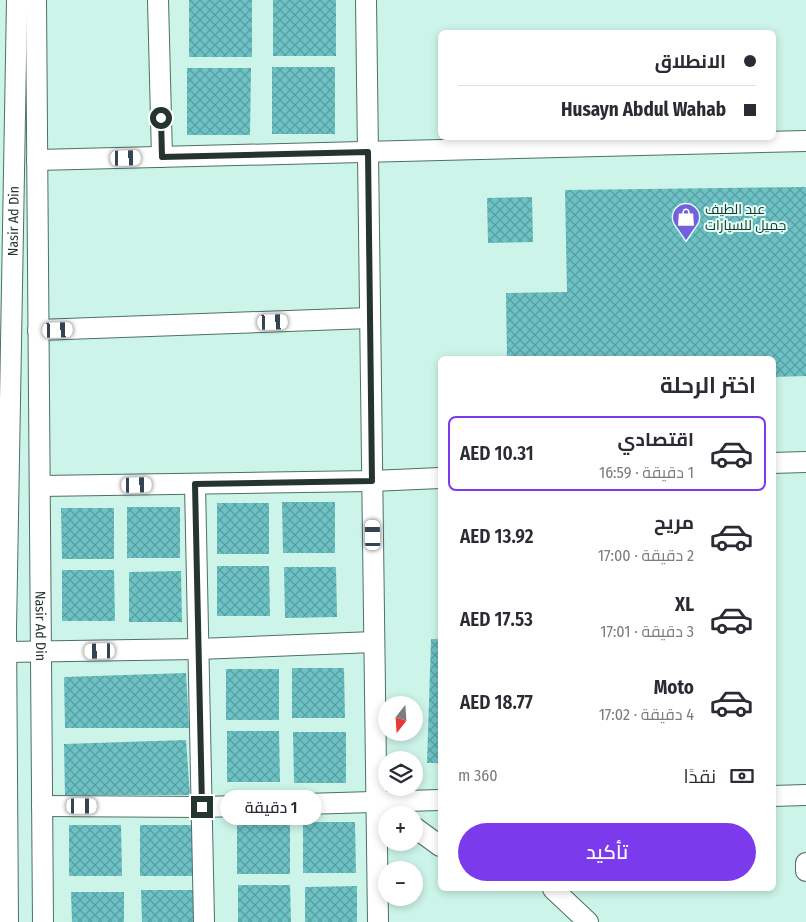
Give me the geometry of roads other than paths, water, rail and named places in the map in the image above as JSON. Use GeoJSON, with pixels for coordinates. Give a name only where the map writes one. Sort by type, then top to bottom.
{"type":"FeatureCollection","features":[{"type":"Feature","properties":{"kind":"street","name":"Nasir Ad Din"},"geometry":{"type":"LineString","coordinates":[[8,922],[7,652],[3,630],[17,0]]}},
{"type":"Feature","properties":{"kind":"street","name":"Nasir Ad Din"},"geometry":{"type":"LineString","coordinates":[[36,0],[43,922]]}},
{"type":"Feature","properties":{"kind":"street"},"geometry":{"type":"LineString","coordinates":[[158,0],[162,157]]}},
{"type":"Feature","properties":{"kind":"street"},"geometry":{"type":"LineString","coordinates":[[366,0],[378,922]]}},
{"type":"Feature","properties":{"kind":"street"},"geometry":{"type":"LineString","coordinates":[[37,160],[806,141]]}},
{"type":"Feature","properties":{"kind":"street"},"geometry":{"type":"LineString","coordinates":[[38,330],[370,318]]}},
{"type":"Feature","properties":{"kind":"street"},"geometry":{"type":"LineString","coordinates":[[776,463],[806,462]]}},
{"type":"Feature","properties":{"kind":"street"},"geometry":{"type":"LineString","coordinates":[[40,486],[372,481],[438,478]]}},
{"type":"Feature","properties":{"kind":"street"},"geometry":{"type":"LineString","coordinates":[[195,484],[204,922]]}},
{"type":"Feature","properties":{"kind":"street"},"geometry":{"type":"LineString","coordinates":[[3,630],[41,628]]}},
{"type":"Feature","properties":{"kind":"street"},"geometry":{"type":"LineString","coordinates":[[7,652],[198,649],[374,642]]}},
{"type":"Feature","properties":{"kind":"street"},"geometry":{"type":"LineString","coordinates":[[776,796],[806,795]]}},
{"type":"Feature","properties":{"kind":"street"},"geometry":{"type":"LineString","coordinates":[[377,800],[385,806]]}},
{"type":"Feature","properties":{"kind":"street"},"geometry":{"type":"LineString","coordinates":[[42,806],[202,807],[377,800],[438,800]]}},
{"type":"Feature","properties":{"kind":"street"},"geometry":{"type":"LineString","coordinates":[[423,834],[438,845]]}},
{"type":"Feature","properties":{"kind":"street"},"geometry":{"type":"LineString","coordinates":[[806,863],[806,871]]}},
{"type":"Feature","properties":{"kind":"street"},"geometry":{"type":"LineString","coordinates":[[555,891],[588,922]]}},
{"type":"Feature","properties":{"kind":"place","name":"عبد الطيف جميل للسيارات"},"geometry":{"type":"Point","coordinates":[686,241]}}]}
